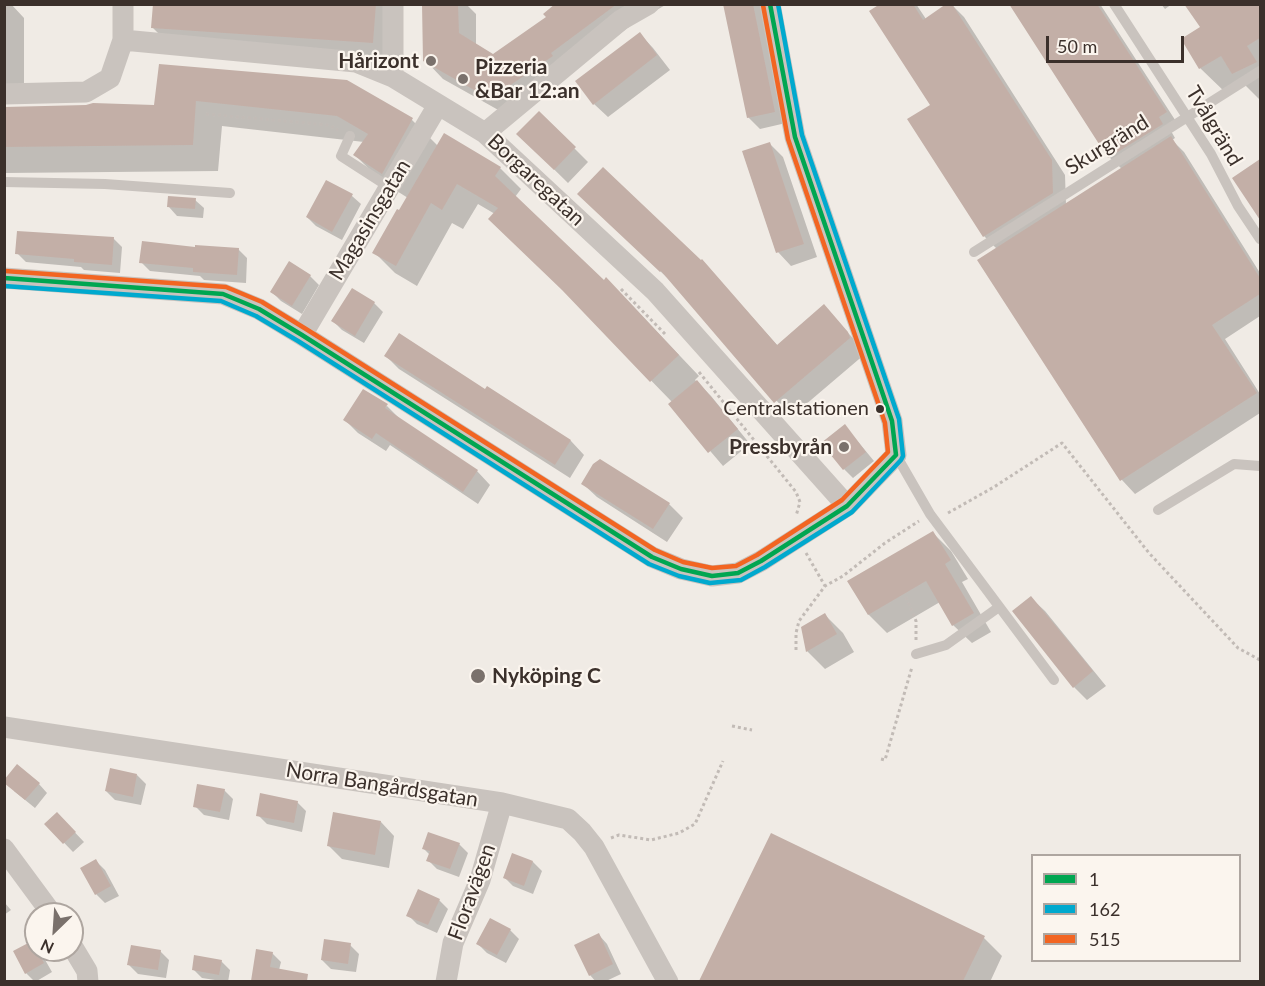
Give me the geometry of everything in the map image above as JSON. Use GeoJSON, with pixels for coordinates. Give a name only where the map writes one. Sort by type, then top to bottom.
{"type":"FeatureCollection","features":[{"type":"Feature","properties":{"kind":"street"},"geometry":{"type":"LineString","coordinates":[[4,94],[86,92],[110,78],[123,40],[123,4]]}},
{"type":"Feature","properties":{"kind":"street"},"geometry":{"type":"LineString","coordinates":[[393,4],[393,77]]}},
{"type":"Feature","properties":{"kind":"street"},"geometry":{"type":"LineString","coordinates":[[485,133],[621,20],[649,4]]}},
{"type":"Feature","properties":{"kind":"street"},"geometry":{"type":"LineString","coordinates":[[4,278],[223,294],[259,309],[302,335],[652,557],[712,576],[738,573],[847,506],[896,455],[892,421],[795,136],[770,4]]}},
{"type":"Feature","properties":{"kind":"street","name":"Borgaregatan"},"geometry":{"type":"LineString","coordinates":[[123,40],[356,62],[393,77],[485,133],[655,291],[847,506]]}},
{"type":"Feature","properties":{"kind":"street","name":"Magasinsgatan"},"geometry":{"type":"LineString","coordinates":[[302,335],[438,105]]}},
{"type":"Feature","properties":{"kind":"street","name":"Norra Bangårdsgatan"},"geometry":{"type":"LineString","coordinates":[[4,727],[502,803],[568,819],[594,847],[668,981]]}},
{"type":"Feature","properties":{"kind":"street","name":"Floravägen"},"geometry":{"type":"LineString","coordinates":[[446,981],[453,943],[480,880],[502,803]]}},
{"type":"Feature","properties":{"kind":"street"},"geometry":{"type":"LineString","coordinates":[[4,849],[43,902]]}},
{"type":"Feature","properties":{"kind":"street"},"geometry":{"type":"LineString","coordinates":[[82,962],[87,971],[88,981]]}},
{"type":"Feature","properties":{"kind":"lane","name":"Tvålgränd"},"geometry":{"type":"LineString","coordinates":[[1114,4],[1211,154],[1238,206],[1260,239]]}},
{"type":"Feature","properties":{"kind":"lane","name":"Skurgränd"},"geometry":{"type":"LineString","coordinates":[[974,252],[1260,71]]}},
{"type":"Feature","properties":{"kind":"lane"},"geometry":{"type":"LineString","coordinates":[[350,136],[341,156],[390,187]]}},
{"type":"Feature","properties":{"kind":"lane"},"geometry":{"type":"LineString","coordinates":[[4,182],[105,184],[230,193]]}},
{"type":"Feature","properties":{"kind":"lane"},"geometry":{"type":"LineString","coordinates":[[896,455],[930,514],[1054,681]]}},
{"type":"Feature","properties":{"kind":"lane"},"geometry":{"type":"LineString","coordinates":[[1158,510],[1234,464],[1260,466]]}},
{"type":"Feature","properties":{"kind":"lane"},"geometry":{"type":"LineString","coordinates":[[916,654],[946,645],[999,607]]}},
{"type":"Feature","properties":{"kind":"path"},"geometry":{"type":"LineString","coordinates":[[206,114],[329,125],[350,136]]}},
{"type":"Feature","properties":{"kind":"path"},"geometry":{"type":"LineString","coordinates":[[619,287],[666,336]]}},
{"type":"Feature","properties":{"kind":"path"},"geometry":{"type":"LineString","coordinates":[[697,370],[796,492],[800,502],[795,516],[788,524],[825,586]]}},
{"type":"Feature","properties":{"kind":"path"},"geometry":{"type":"LineString","coordinates":[[796,650],[799,621],[825,586],[843,576],[885,543],[930,514],[949,513],[1062,443],[1149,553],[1238,648],[1260,660]]}},
{"type":"Feature","properties":{"kind":"path"},"geometry":{"type":"LineString","coordinates":[[881,759],[885,760],[916,654],[916,621],[906,597]]}},
{"type":"Feature","properties":{"kind":"path"},"geometry":{"type":"LineString","coordinates":[[732,726],[752,730]]}},
{"type":"Feature","properties":{"kind":"path"},"geometry":{"type":"LineString","coordinates":[[594,847],[619,835],[651,840],[679,833],[695,824],[723,761]]}},
{"type":"Feature","properties":{"kind":"building"},"geometry":{"type":"Polygon","coordinates":[[[153,4],[376,4],[373,43],[151,28],[153,4]]]}},
{"type":"Feature","properties":{"kind":"building"},"geometry":{"type":"Polygon","coordinates":[[[422,4],[458,4],[459,33],[493,54],[546,17],[543,14],[555,4],[617,4],[551,53],[553,56],[490,99],[423,61],[422,4]]]}},
{"type":"Feature","properties":{"kind":"building"},"geometry":{"type":"Polygon","coordinates":[[[723,4],[753,4],[775,112],[747,118],[723,4]]]}},
{"type":"Feature","properties":{"kind":"building"},"geometry":{"type":"Polygon","coordinates":[[[880,4],[913,4],[923,20],[946,4],[952,4],[1052,160],[1053,193],[983,237],[907,119],[930,105],[869,11],[880,4]]]}},
{"type":"Feature","properties":{"kind":"building"},"geometry":{"type":"Polygon","coordinates":[[[1009,4],[1097,4],[1167,112],[1159,117],[1163,124],[1108,158],[1009,4]]]}},
{"type":"Feature","properties":{"kind":"building"},"geometry":{"type":"Polygon","coordinates":[[[1184,4],[1260,4],[1260,38],[1247,46],[1257,62],[1232,74],[1221,56],[1199,69],[1181,39],[1200,27],[1184,4]]]}},
{"type":"Feature","properties":{"kind":"building"},"geometry":{"type":"Polygon","coordinates":[[[640,32],[657,55],[593,105],[575,81],[640,32]]]}},
{"type":"Feature","properties":{"kind":"building"},"geometry":{"type":"Polygon","coordinates":[[[159,64],[347,80],[413,118],[382,174],[353,155],[368,134],[337,116],[196,101],[193,145],[4,147],[4,107],[93,103],[154,105],[159,64]]]}},
{"type":"Feature","properties":{"kind":"building"},"geometry":{"type":"Polygon","coordinates":[[[539,111],[576,147],[554,170],[516,134],[539,111]]]}},
{"type":"Feature","properties":{"kind":"building"},"geometry":{"type":"Polygon","coordinates":[[[444,133],[501,167],[495,176],[604,280],[606,277],[679,355],[650,382],[562,290],[488,219],[498,208],[457,184],[442,210],[431,203],[396,266],[372,253],[444,133]]]}},
{"type":"Feature","properties":{"kind":"building"},"geometry":{"type":"Polygon","coordinates":[[[1171,136],[1260,278],[1260,294],[1212,325],[1257,393],[1120,481],[977,260],[1171,136]]]}},
{"type":"Feature","properties":{"kind":"building"},"geometry":{"type":"Polygon","coordinates":[[[770,142],[804,244],[776,253],[742,151],[770,142]]]}},
{"type":"Feature","properties":{"kind":"building"},"geometry":{"type":"Polygon","coordinates":[[[1260,159],[1260,220],[1232,178],[1260,159]]]}},
{"type":"Feature","properties":{"kind":"building"},"geometry":{"type":"Polygon","coordinates":[[[603,167],[702,259],[777,345],[824,304],[848,332],[850,338],[774,403],[661,271],[577,194],[603,167]]]}},
{"type":"Feature","properties":{"kind":"building"},"geometry":{"type":"Polygon","coordinates":[[[326,180],[353,194],[332,232],[306,217],[326,180]]]}},
{"type":"Feature","properties":{"kind":"building"},"geometry":{"type":"Polygon","coordinates":[[[168,196],[196,198],[195,209],[167,207],[168,196]]]}},
{"type":"Feature","properties":{"kind":"building"},"geometry":{"type":"Polygon","coordinates":[[[17,231],[114,237],[112,265],[15,254],[17,231]]]}},
{"type":"Feature","properties":{"kind":"building"},"geometry":{"type":"Polygon","coordinates":[[[142,241],[195,247],[195,245],[239,248],[237,275],[193,272],[193,268],[139,263],[142,241]]]}},
{"type":"Feature","properties":{"kind":"building"},"geometry":{"type":"Polygon","coordinates":[[[289,261],[311,275],[292,306],[270,292],[289,261]]]}},
{"type":"Feature","properties":{"kind":"building"},"geometry":{"type":"Polygon","coordinates":[[[352,288],[375,302],[355,336],[331,321],[352,288]]]}},
{"type":"Feature","properties":{"kind":"building"},"geometry":{"type":"Polygon","coordinates":[[[399,333],[485,389],[487,386],[571,440],[555,465],[384,356],[399,333]]]}},
{"type":"Feature","properties":{"kind":"building"},"geometry":{"type":"Polygon","coordinates":[[[697,380],[738,429],[708,453],[668,404],[697,380]]]}},
{"type":"Feature","properties":{"kind":"building"},"geometry":{"type":"Polygon","coordinates":[[[363,389],[388,404],[385,408],[478,470],[463,492],[376,433],[372,439],[343,420],[363,389]]]}},
{"type":"Feature","properties":{"kind":"building","name":"Pressbyrån"},"geometry":{"type":"Polygon","coordinates":[[[845,424],[866,452],[843,470],[821,443],[845,424]]]}},
{"type":"Feature","properties":{"kind":"building"},"geometry":{"type":"Polygon","coordinates":[[[600,459],[670,503],[653,529],[581,484],[593,464],[600,459]]]}},
{"type":"Feature","properties":{"kind":"building"},"geometry":{"type":"Polygon","coordinates":[[[933,531],[951,560],[945,564],[974,613],[952,626],[926,581],[868,615],[847,581],[933,531]]]}},
{"type":"Feature","properties":{"kind":"building"},"geometry":{"type":"Polygon","coordinates":[[[1031,596],[1093,671],[1073,688],[1012,611],[1031,596]]]}},
{"type":"Feature","properties":{"kind":"building"},"geometry":{"type":"Polygon","coordinates":[[[825,613],[837,634],[806,652],[801,627],[825,613]]]}},
{"type":"Feature","properties":{"kind":"building"},"geometry":{"type":"Polygon","coordinates":[[[17,764],[40,783],[25,800],[4,783],[17,764]]]}},
{"type":"Feature","properties":{"kind":"building"},"geometry":{"type":"Polygon","coordinates":[[[110,768],[137,774],[133,797],[105,791],[110,768]]]}},
{"type":"Feature","properties":{"kind":"building"},"geometry":{"type":"Polygon","coordinates":[[[197,784],[225,789],[220,812],[193,807],[197,784]]]}},
{"type":"Feature","properties":{"kind":"building"},"geometry":{"type":"Polygon","coordinates":[[[260,793],[298,801],[294,823],[256,816],[260,793]]]}},
{"type":"Feature","properties":{"kind":"building"},"geometry":{"type":"Polygon","coordinates":[[[57,812],[76,832],[63,844],[44,824],[57,812]]]}},
{"type":"Feature","properties":{"kind":"building"},"geometry":{"type":"Polygon","coordinates":[[[333,812],[381,821],[375,855],[327,846],[333,812]]]}},
{"type":"Feature","properties":{"kind":"building"},"geometry":{"type":"Polygon","coordinates":[[[428,832],[460,843],[450,869],[426,861],[430,851],[422,849],[428,832]]]}},
{"type":"Feature","properties":{"kind":"building"},"geometry":{"type":"Polygon","coordinates":[[[771,833],[985,936],[963,981],[699,981],[771,833]]]}},
{"type":"Feature","properties":{"kind":"building"},"geometry":{"type":"Polygon","coordinates":[[[512,853],[533,861],[524,886],[503,878],[512,853]]]}},
{"type":"Feature","properties":{"kind":"building"},"geometry":{"type":"Polygon","coordinates":[[[96,859],[111,886],[95,895],[80,868],[96,859]]]}},
{"type":"Feature","properties":{"kind":"building"},"geometry":{"type":"Polygon","coordinates":[[[418,889],[440,899],[428,925],[406,916],[418,889]]]}},
{"type":"Feature","properties":{"kind":"building"},"geometry":{"type":"Polygon","coordinates":[[[490,918],[511,929],[497,955],[476,944],[490,918]]]}},
{"type":"Feature","properties":{"kind":"building"},"geometry":{"type":"Polygon","coordinates":[[[599,933],[613,964],[589,976],[574,945],[599,933]]]}},
{"type":"Feature","properties":{"kind":"building"},"geometry":{"type":"Polygon","coordinates":[[[324,939],[351,943],[348,964],[321,960],[324,939]]]}},
{"type":"Feature","properties":{"kind":"building"},"geometry":{"type":"Polygon","coordinates":[[[24,945],[24,962],[44,963],[25,974],[13,951],[24,945]]]}},
{"type":"Feature","properties":{"kind":"building"},"geometry":{"type":"Polygon","coordinates":[[[131,945],[161,950],[158,970],[127,965],[131,945]]]}},
{"type":"Feature","properties":{"kind":"building"},"geometry":{"type":"Polygon","coordinates":[[[256,949],[273,952],[270,967],[308,974],[307,981],[251,981],[256,949]]]}},
{"type":"Feature","properties":{"kind":"building"},"geometry":{"type":"Polygon","coordinates":[[[194,955],[222,960],[219,975],[192,970],[194,955]]]}},
{"type":"Feature","properties":{"kind":"transit line","name":"1"},"geometry":{"type":"LineString","coordinates":[[4,278],[223,294],[259,309],[302,335],[652,557],[681,569],[712,576],[738,573],[761,561],[847,506],[896,455],[892,421],[795,137],[770,4]]}},
{"type":"Feature","properties":{"kind":"transit line","name":"162"},"geometry":{"type":"LineString","coordinates":[[4,286],[221,301],[256,316],[298,341],[649,564],[679,576],[710,583],[741,580],[852,512],[903,456],[899,419],[802,135],[778,4]]}},
{"type":"Feature","properties":{"kind":"transit line","name":"515"},"geometry":{"type":"LineString","coordinates":[[5,271],[226,287],[262,302],[655,550],[683,562],[712,568],[736,566],[842,500],[888,452],[885,423],[788,139],[763,5]]}},
{"type":"Feature","properties":{"kind":"place","name":"Hårizont"},"geometry":{"type":"Point","coordinates":[431,61]}},
{"type":"Feature","properties":{"kind":"place","name":"Pizzeria &Bar 12:an"},"geometry":{"type":"Point","coordinates":[463,79]}},
{"type":"Feature","properties":{"kind":"place","name":"Centralstationen"},"geometry":{"type":"Point","coordinates":[880,409]}},
{"type":"Feature","properties":{"kind":"place","name":"Pressbyrån"},"geometry":{"type":"Point","coordinates":[844,447]}},
{"type":"Feature","properties":{"kind":"place","name":"Nyköping C"},"geometry":{"type":"Point","coordinates":[478,676]}}]}
